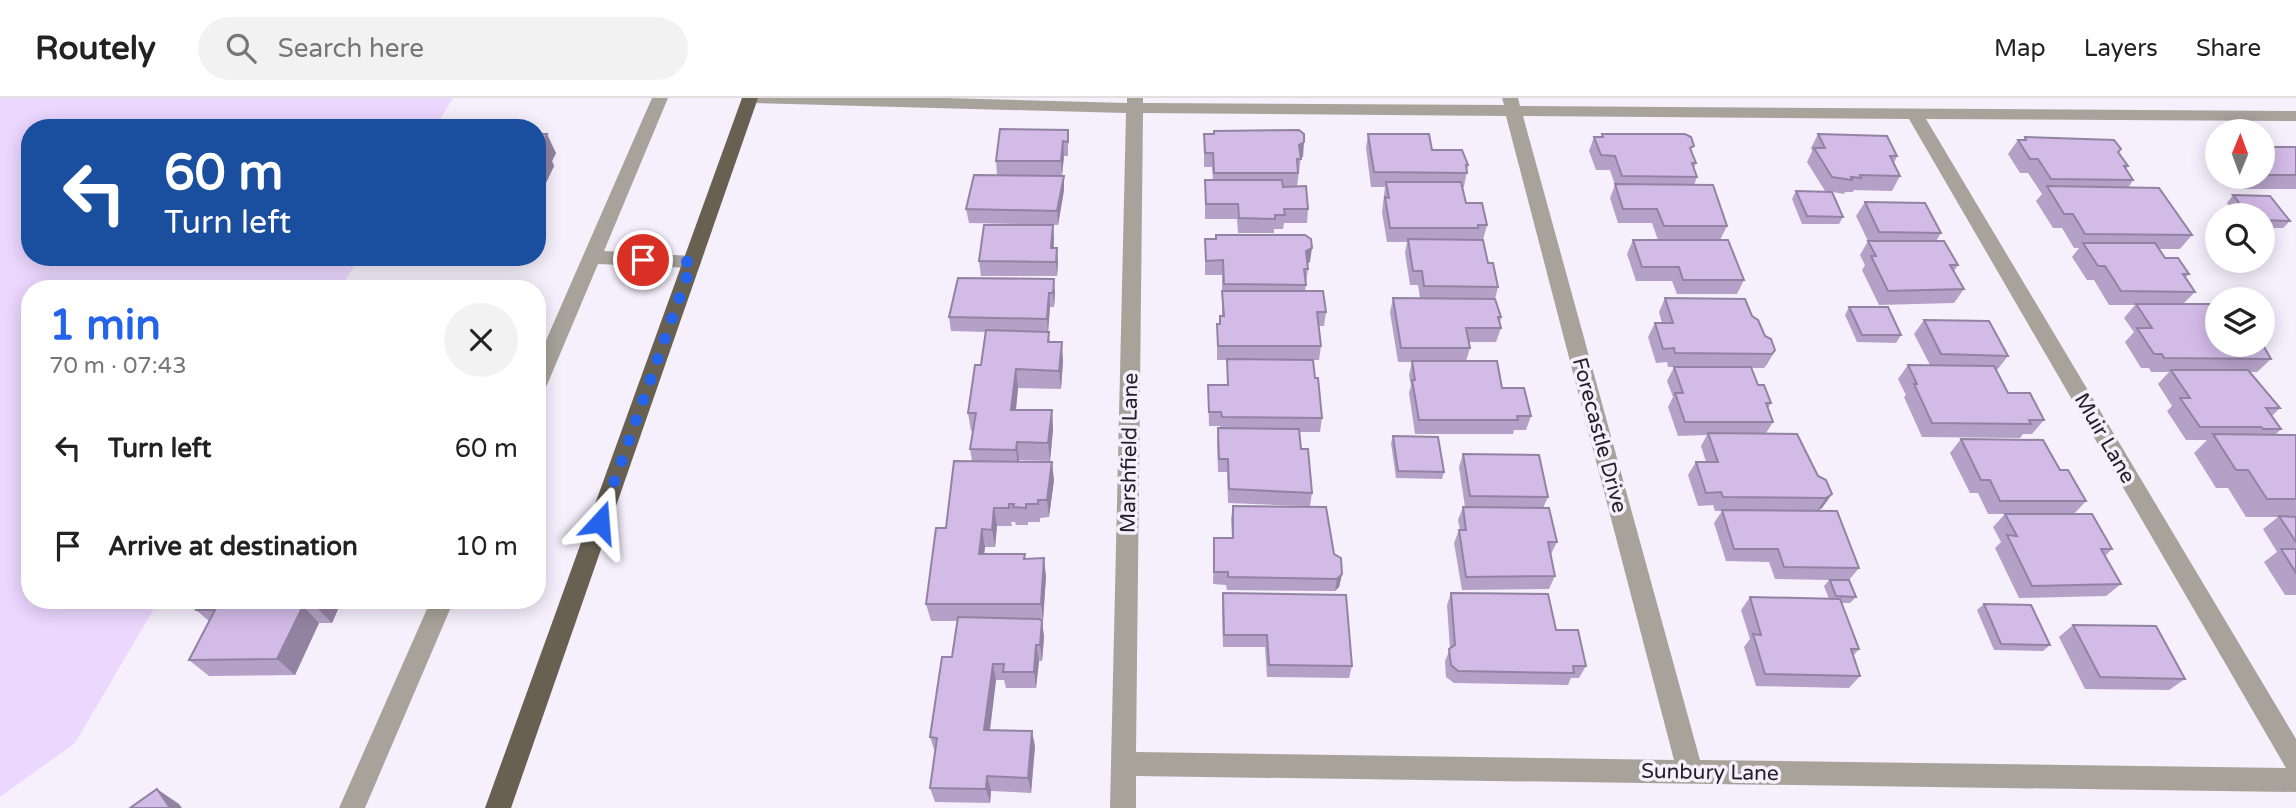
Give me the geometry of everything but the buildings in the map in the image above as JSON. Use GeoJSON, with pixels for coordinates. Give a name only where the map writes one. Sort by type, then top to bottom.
{"type":"FeatureCollection","features":[{"type":"Feature","properties":{"kind":"main road"},"geometry":{"type":"LineString","coordinates":[[498,808],[750,98]]}},
{"type":"Feature","properties":{"kind":"street"},"geometry":{"type":"LineString","coordinates":[[546,365],[660,98]]}},
{"type":"Feature","properties":{"kind":"street"},"geometry":{"type":"LineString","coordinates":[[750,98],[1512,104],[1914,113],[2296,116]]}},
{"type":"Feature","properties":{"kind":"street","name":"Marshfield Lane"},"geometry":{"type":"LineString","coordinates":[[1123,808],[1135,103]]}},
{"type":"Feature","properties":{"kind":"street","name":"Forecastle Drive"},"geometry":{"type":"LineString","coordinates":[[1512,104],[1690,771]]}},
{"type":"Feature","properties":{"kind":"street","name":"Muir Lane"},"geometry":{"type":"LineString","coordinates":[[1914,113],[2296,762]]}},
{"type":"Feature","properties":{"kind":"street"},"geometry":{"type":"LineString","coordinates":[[593,257],[692,262]]}},
{"type":"Feature","properties":{"kind":"street"},"geometry":{"type":"LineString","coordinates":[[352,808],[439,609]]}},
{"type":"Feature","properties":{"kind":"street","name":"Sunbury Lane"},"geometry":{"type":"LineString","coordinates":[[1125,764],[2296,780]]}},
{"type":"Feature","properties":{"kind":"shaded area"},"geometry":{"type":"Polygon","coordinates":[[[0,98],[453,98],[440,119],[21,119],[21,266],[354,266],[346,280],[21,280],[21,609],[154,609],[75,743],[0,797],[0,98]]]}},
{"type":"Feature","properties":{"kind":"route"},"geometry":{"type":"LineString","coordinates":[[600,522],[692,262],[643,260]]}}]}
